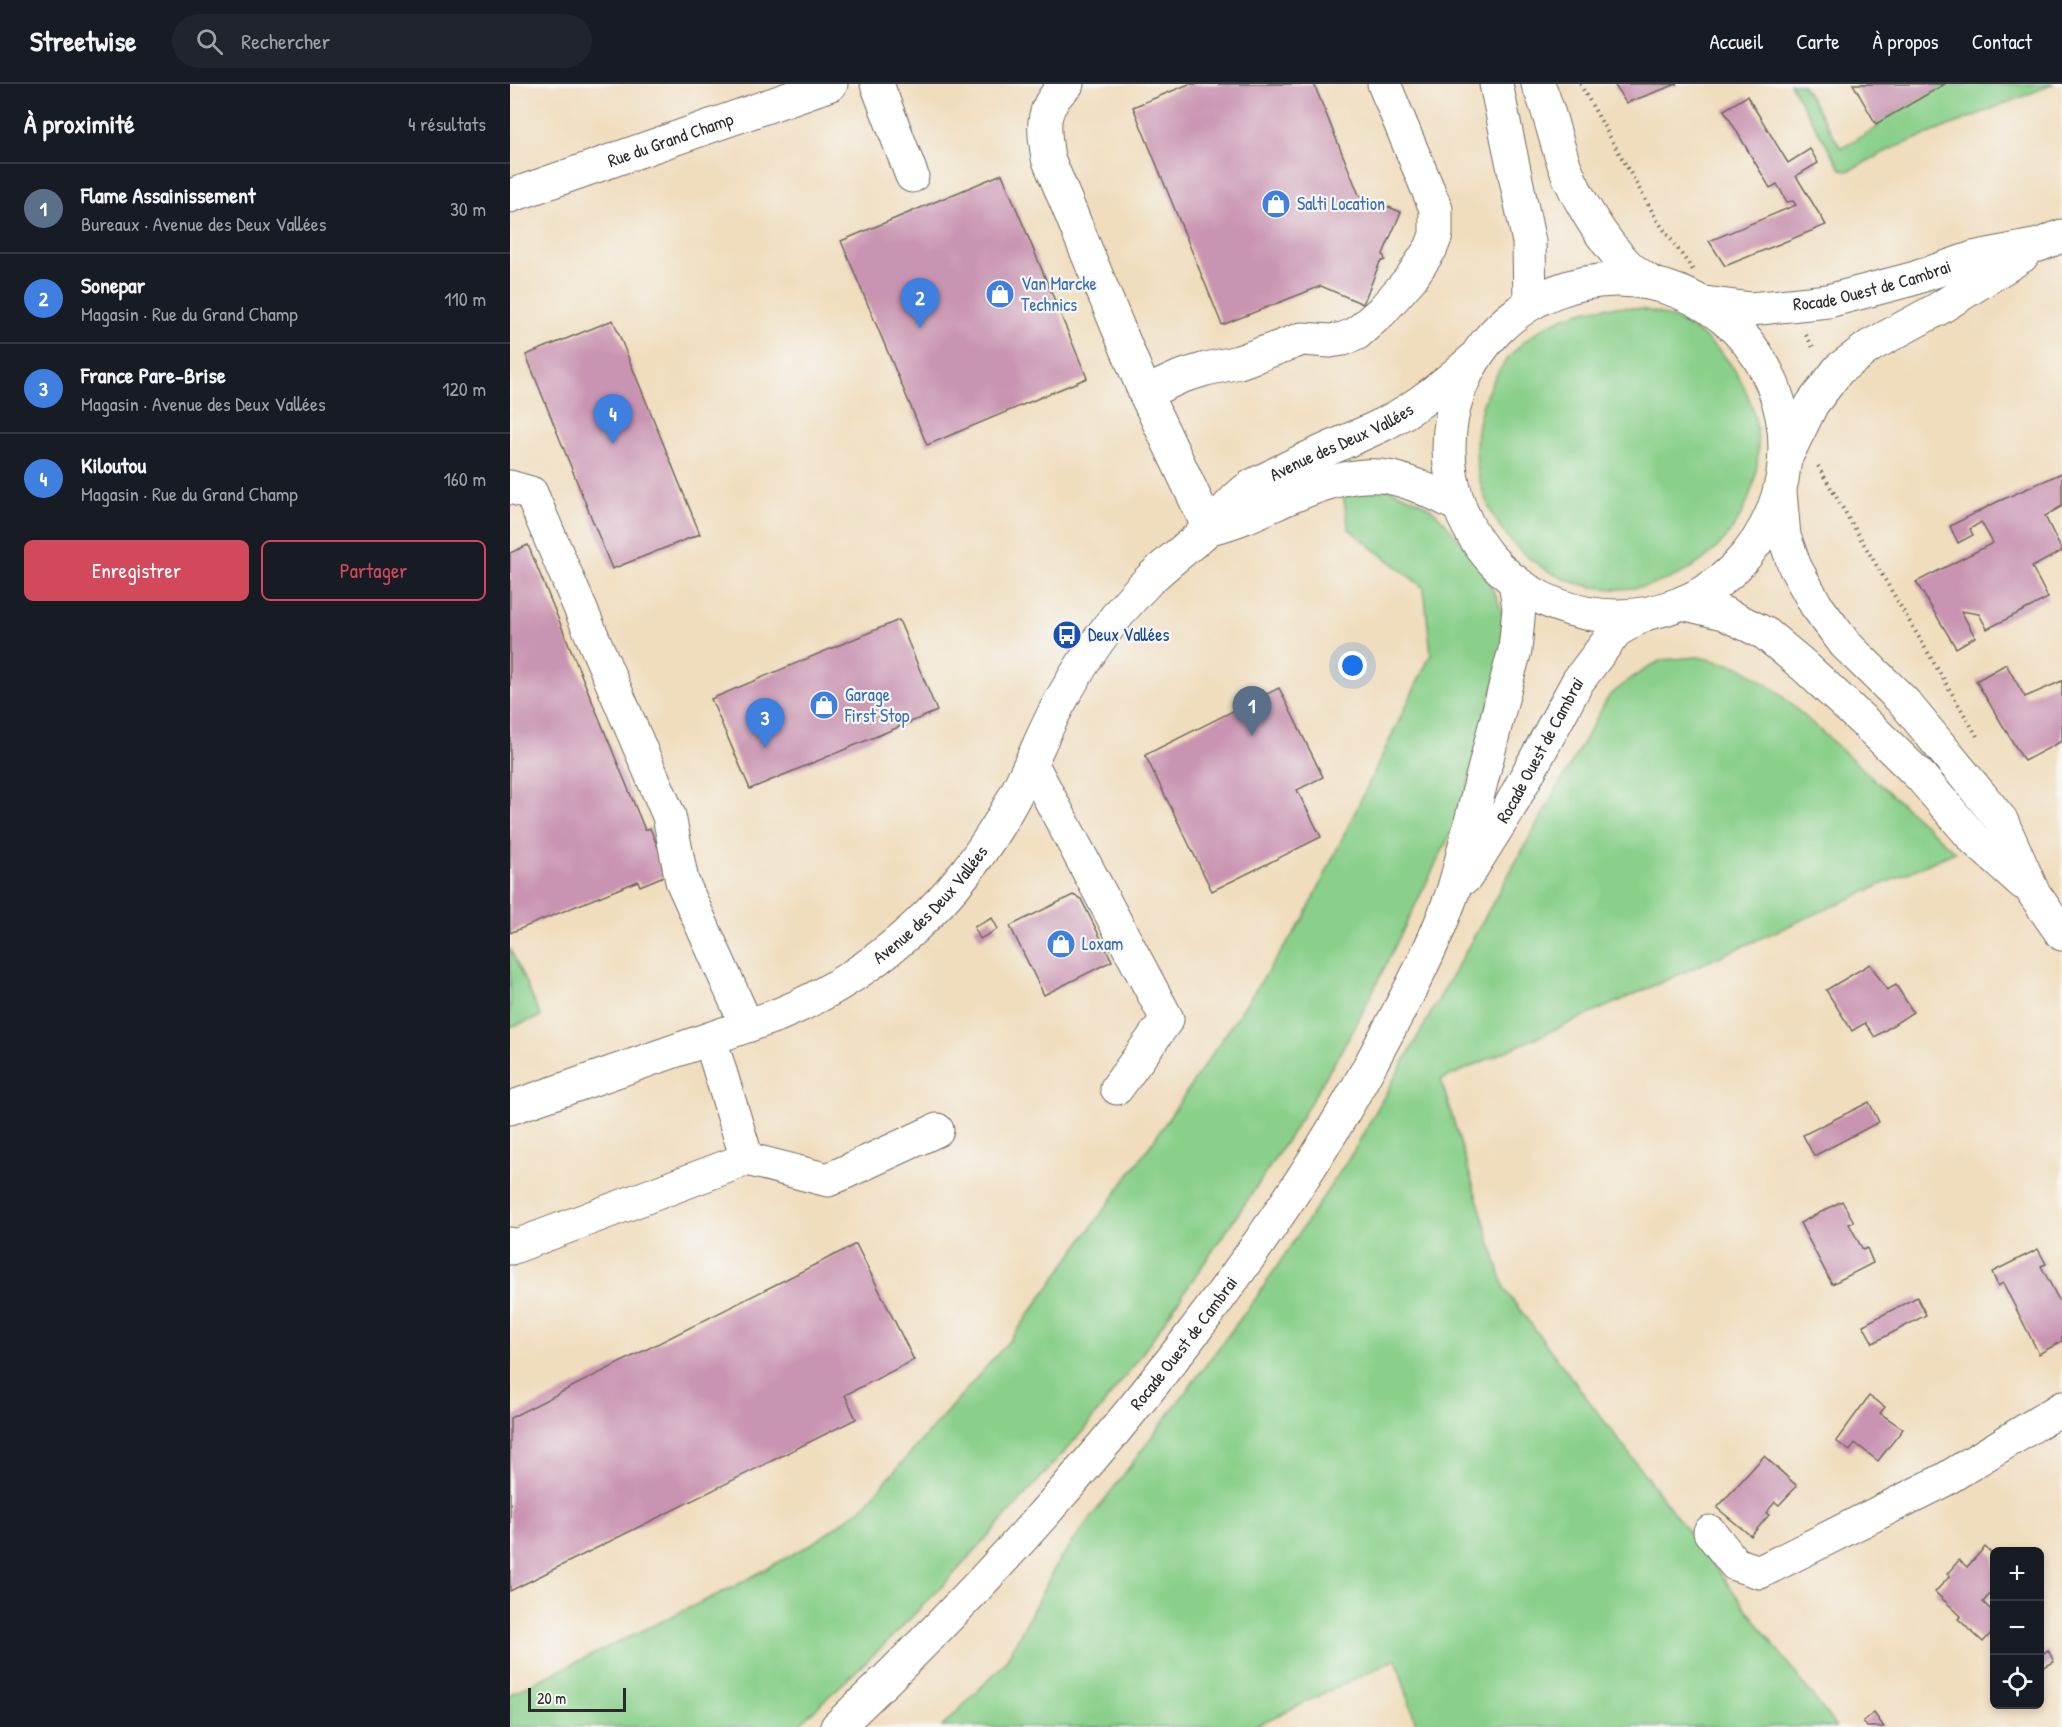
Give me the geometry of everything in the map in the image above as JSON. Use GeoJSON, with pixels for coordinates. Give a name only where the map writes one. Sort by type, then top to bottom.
{"type":"FeatureCollection","features":[{"type":"Feature","properties":{"kind":"main road","name":"Rue du Grand Champ"},"geometry":{"type":"LineString","coordinates":[[510,196],[831,84]]}},
{"type":"Feature","properties":{"kind":"main road"},"geometry":{"type":"LineString","coordinates":[[877,84],[912,176]]}},
{"type":"Feature","properties":{"kind":"main road"},"geometry":{"type":"LineString","coordinates":[[1067,84],[1053,99],[1044,116],[1048,158],[1145,393],[1209,528]]}},
{"type":"Feature","properties":{"kind":"main road"},"geometry":{"type":"LineString","coordinates":[[1145,393],[1180,377],[1239,362],[1302,339],[1330,341],[1356,334],[1381,312],[1411,278],[1431,248],[1436,235],[1436,209],[1384,84]]}},
{"type":"Feature","properties":{"kind":"main road"},"geometry":{"type":"LineString","coordinates":[[1496,84],[1529,242],[1530,304]]}},
{"type":"Feature","properties":{"kind":"main road"},"geometry":{"type":"LineString","coordinates":[[1538,84],[1547,105],[1566,169],[1588,211],[1605,240],[1628,266],[1653,284]]}},
{"type":"Feature","properties":{"kind":"main road","name":"Rocade Ouest de Cambrai"},"geometry":{"type":"LineString","coordinates":[[1698,289],[1751,309],[1828,301],[1870,291],[1973,258],[2051,241]]}},
{"type":"Feature","properties":{"kind":"main road","name":"Rocade Ouest de Cambrai"},"geometry":{"type":"LineString","coordinates":[[1800,460],[1804,419],[1839,369],[1870,345],[1938,309],[2051,241]]}},
{"type":"Feature","properties":{"kind":"main road"},"geometry":{"type":"LineString","coordinates":[[1610,280],[1653,284],[1677,291],[1698,289],[1717,313],[1744,338],[1766,369],[1774,386],[1800,460],[1780,492],[1766,528],[1744,559],[1716,585],[1682,603],[1645,614],[1622,616],[1576,611],[1534,594],[1515,581],[1492,559],[1473,534],[1452,481],[1449,455],[1450,430],[1455,404],[1476,357],[1500,328],[1530,304],[1549,294],[1589,282],[1610,280]]}},
{"type":"Feature","properties":{"kind":"main road","name":"Avenue des Deux Vallées"},"geometry":{"type":"LineString","coordinates":[[510,1108],[710,1040],[798,1007],[862,970],[901,941],[940,902],[975,861],[1000,822],[1080,668],[1106,630],[1148,581],[1209,528],[1247,489],[1417,406],[1476,357]]}},
{"type":"Feature","properties":{"kind":"main road","name":"Avenue des Deux Vallées"},"geometry":{"type":"LineString","coordinates":[[1209,528],[1235,522],[1308,489],[1355,477],[1380,476],[1398,479],[1460,506]]}},
{"type":"Feature","properties":{"kind":"main road"},"geometry":{"type":"LineString","coordinates":[[510,487],[531,493],[669,816],[682,881],[747,1026]]}},
{"type":"Feature","properties":{"kind":"main road"},"geometry":{"type":"LineString","coordinates":[[1780,492],[1784,536],[1795,567],[1816,605],[1845,644],[1905,703],[2001,820],[2033,892],[2062,934]]}},
{"type":"Feature","properties":{"kind":"main road","name":"Rocade Ouest de Cambrai"},"geometry":{"type":"LineString","coordinates":[[1450,901],[1515,650],[1519,608],[1515,581]]}},
{"type":"Feature","properties":{"kind":"main road"},"geometry":{"type":"LineString","coordinates":[[1682,603],[1724,613],[1766,634],[1875,732],[1921,777],[1974,839],[2033,892]]}},
{"type":"Feature","properties":{"kind":"main road","name":"Rocade Ouest de Cambrai"},"geometry":{"type":"LineString","coordinates":[[837,1727],[936,1631],[1040,1520],[1105,1444],[1213,1307],[1287,1204],[1358,1088],[1407,996],[1450,901],[1508,812],[1578,681],[1616,632],[1645,614]]}},
{"type":"Feature","properties":{"kind":"main road"},"geometry":{"type":"LineString","coordinates":[[1031,763],[1167,1018],[1117,1088]]}},
{"type":"Feature","properties":{"kind":"main road"},"geometry":{"type":"LineString","coordinates":[[710,1040],[747,1159]]}},
{"type":"Feature","properties":{"kind":"main road"},"geometry":{"type":"LineString","coordinates":[[510,1247],[747,1159],[828,1180],[937,1130]]}},
{"type":"Feature","properties":{"kind":"main road"},"geometry":{"type":"LineString","coordinates":[[1710,1532],[1735,1563],[1760,1572],[1944,1480],[2062,1408]]}},
{"type":"Feature","properties":{"kind":"path"},"geometry":{"type":"LineString","coordinates":[[1580,84],[1698,289]]}},
{"type":"Feature","properties":{"kind":"path"},"geometry":{"type":"LineString","coordinates":[[1794,305],[1808,340],[1831,378]]}},
{"type":"Feature","properties":{"kind":"path"},"geometry":{"type":"LineString","coordinates":[[1800,460],[1980,740]]}},
{"type":"Feature","properties":{"kind":"green space"},"geometry":{"type":"Polygon","coordinates":[[[1790,84],[1802,84],[1841,148],[1878,127],[1876,123],[1945,84],[2054,84],[1891,149],[1848,171],[1841,169],[1790,84]]]}},
{"type":"Feature","properties":{"kind":"green space"},"geometry":{"type":"Polygon","coordinates":[[[1617,307],[1644,310],[1671,318],[1706,339],[1726,359],[1747,394],[1755,421],[1758,448],[1755,475],[1747,502],[1726,537],[1706,557],[1671,578],[1644,586],[1617,589],[1590,586],[1563,578],[1528,557],[1508,537],[1487,502],[1479,475],[1476,448],[1479,421],[1487,394],[1508,359],[1528,339],[1563,318],[1590,310],[1617,307]]]}},
{"type":"Feature","properties":{"kind":"green space"},"geometry":{"type":"Polygon","coordinates":[[[1379,485],[1418,501],[1438,515],[1459,539],[1480,569],[1502,611],[1504,648],[1460,815],[1354,1029],[1300,1120],[1253,1192],[1137,1361],[1083,1431],[952,1576],[885,1644],[796,1727],[510,1727],[510,1694],[735,1586],[815,1542],[864,1506],[1015,1334],[1154,1140],[1304,918],[1431,654],[1424,588],[1349,529],[1342,490],[1379,485]]]}},
{"type":"Feature","properties":{"kind":"green space"},"geometry":{"type":"Polygon","coordinates":[[[1698,657],[1741,667],[1774,689],[1955,852],[1441,1080],[1505,1290],[1836,1727],[1417,1727],[1396,1659],[1253,1727],[942,1727],[1005,1663],[1058,1562],[1256,1298],[1353,1152],[1609,696],[1633,677],[1661,660],[1698,657]]]}},
{"type":"Feature","properties":{"kind":"green space"},"geometry":{"type":"Polygon","coordinates":[[[510,948],[541,1017],[510,1027],[510,948]]]}},
{"type":"Feature","properties":{"kind":"building","name":"Salti Location"},"geometry":{"type":"Polygon","coordinates":[[[1189,84],[1314,84],[1359,195],[1401,212],[1383,254],[1385,260],[1380,262],[1363,304],[1321,286],[1222,325],[1133,107],[1189,84]]]}},
{"type":"Feature","properties":{"kind":"building"},"geometry":{"type":"Polygon","coordinates":[[[1614,84],[1677,84],[1626,103],[1614,84]]]}},
{"type":"Feature","properties":{"kind":"building"},"geometry":{"type":"Polygon","coordinates":[[[1853,84],[1945,84],[1876,124],[1853,84]]]}},
{"type":"Feature","properties":{"kind":"building"},"geometry":{"type":"Polygon","coordinates":[[[1747,96],[1788,163],[1810,149],[1818,163],[1796,176],[1826,225],[1725,266],[1709,241],[1796,205],[1793,201],[1787,202],[1777,184],[1770,188],[1724,110],[1747,96]]]}},
{"type":"Feature","properties":{"kind":"building"},"geometry":{"type":"Polygon","coordinates":[[[1002,174],[1087,378],[927,445],[841,241],[1002,174]]]}},
{"type":"Feature","properties":{"kind":"building"},"geometry":{"type":"Polygon","coordinates":[[[613,320],[700,534],[612,569],[526,355],[613,320]]]}},
{"type":"Feature","properties":{"kind":"building"},"geometry":{"type":"Polygon","coordinates":[[[2062,473],[2062,506],[2045,516],[2062,551],[2032,567],[2048,598],[1987,629],[1979,614],[1961,611],[1975,637],[1956,648],[1916,582],[1993,543],[1981,522],[1970,529],[1973,535],[1958,543],[1950,526],[2062,473]]]}},
{"type":"Feature","properties":{"kind":"building"},"geometry":{"type":"Polygon","coordinates":[[[528,545],[645,830],[650,828],[669,874],[640,886],[638,881],[510,933],[510,553],[528,545]]]}},
{"type":"Feature","properties":{"kind":"building","name":"Garage First Stop"},"geometry":{"type":"Polygon","coordinates":[[[899,620],[937,711],[750,789],[711,699],[899,620]]]}},
{"type":"Feature","properties":{"kind":"building"},"geometry":{"type":"Polygon","coordinates":[[[2006,664],[2025,697],[2062,681],[2062,741],[2024,761],[1976,681],[2006,664]]]}},
{"type":"Feature","properties":{"kind":"building"},"geometry":{"type":"Polygon","coordinates":[[[1279,688],[1323,777],[1297,790],[1321,837],[1212,891],[1145,755],[1279,688]]]}},
{"type":"Feature","properties":{"kind":"building","name":"Loxam"},"geometry":{"type":"Polygon","coordinates":[[[1073,895],[1081,899],[1112,961],[1044,995],[1010,926],[1073,895]]]}},
{"type":"Feature","properties":{"kind":"building"},"geometry":{"type":"Polygon","coordinates":[[[992,918],[998,929],[980,939],[974,927],[992,918]]]}},
{"type":"Feature","properties":{"kind":"building"},"geometry":{"type":"Polygon","coordinates":[[[1870,964],[1887,990],[1896,985],[1913,1012],[1875,1037],[1865,1023],[1852,1031],[1826,990],[1870,964]]]}},
{"type":"Feature","properties":{"kind":"building"},"geometry":{"type":"Polygon","coordinates":[[[1869,1102],[1879,1122],[1814,1156],[1803,1135],[1869,1102]]]}},
{"type":"Feature","properties":{"kind":"building"},"geometry":{"type":"Polygon","coordinates":[[[1842,1201],[1854,1222],[1849,1224],[1863,1250],[1867,1248],[1873,1263],[1832,1284],[1800,1223],[1842,1201]]]}},
{"type":"Feature","properties":{"kind":"building"},"geometry":{"type":"Polygon","coordinates":[[[856,1244],[914,1360],[845,1395],[856,1419],[510,1591],[510,1418],[856,1244]]]}},
{"type":"Feature","properties":{"kind":"building"},"geometry":{"type":"Polygon","coordinates":[[[2038,1249],[2046,1264],[2041,1266],[2062,1306],[2062,1341],[2039,1354],[2003,1283],[1998,1286],[1992,1272],[2038,1249]]]}},
{"type":"Feature","properties":{"kind":"building"},"geometry":{"type":"Polygon","coordinates":[[[1917,1297],[1926,1315],[1873,1343],[1863,1325],[1917,1297]]]}},
{"type":"Feature","properties":{"kind":"building"},"geometry":{"type":"Polygon","coordinates":[[[1869,1396],[1885,1407],[1880,1413],[1903,1429],[1878,1461],[1855,1443],[1850,1451],[1836,1441],[1869,1396]]]}},
{"type":"Feature","properties":{"kind":"building"},"geometry":{"type":"Polygon","coordinates":[[[1764,1456],[1797,1486],[1779,1505],[1775,1502],[1766,1513],[1769,1515],[1751,1536],[1717,1508],[1764,1456]]]}},
{"type":"Feature","properties":{"kind":"building"},"geometry":{"type":"Polygon","coordinates":[[[1985,1547],[1990,1552],[1990,1594],[1983,1602],[1990,1609],[1990,1634],[1983,1642],[1958,1619],[1961,1616],[1935,1592],[1950,1576],[1947,1574],[1959,1560],[1967,1567],[1985,1547]]]}},
{"type":"Feature","properties":{"kind":"building"},"geometry":{"type":"Polygon","coordinates":[[[2048,1650],[2054,1662],[2044,1667],[2044,1655],[2048,1650]]]}},
{"type":"Feature","properties":{"kind":"building"},"geometry":{"type":"Polygon","coordinates":[[[1874,1713],[1884,1727],[1867,1727],[1863,1721],[1874,1713]]]}},
{"type":"Feature","properties":{"kind":"place","name":"Salti Location"},"geometry":{"type":"Point","coordinates":[1276,204]}},
{"type":"Feature","properties":{"kind":"place","name":"Van Marcke Technics"},"geometry":{"type":"Point","coordinates":[1000,294]}},
{"type":"Feature","properties":{"kind":"place","name":"Sonepar"},"geometry":{"type":"Point","coordinates":[920,328]}},
{"type":"Feature","properties":{"kind":"place","name":"Kiloutou"},"geometry":{"type":"Point","coordinates":[613,444]}},
{"type":"Feature","properties":{"kind":"place","name":"Deux Vallées"},"geometry":{"type":"Point","coordinates":[1067,635]}},
{"type":"Feature","properties":{"kind":"place","name":"Garage First Stop"},"geometry":{"type":"Point","coordinates":[824,705]}},
{"type":"Feature","properties":{"kind":"place","name":"Flame Assainissement"},"geometry":{"type":"Point","coordinates":[1252,736]}},
{"type":"Feature","properties":{"kind":"place","name":"France Pare-Brise"},"geometry":{"type":"Point","coordinates":[765,748]}},
{"type":"Feature","properties":{"kind":"place","name":"Loxam"},"geometry":{"type":"Point","coordinates":[1061,944]}}]}
